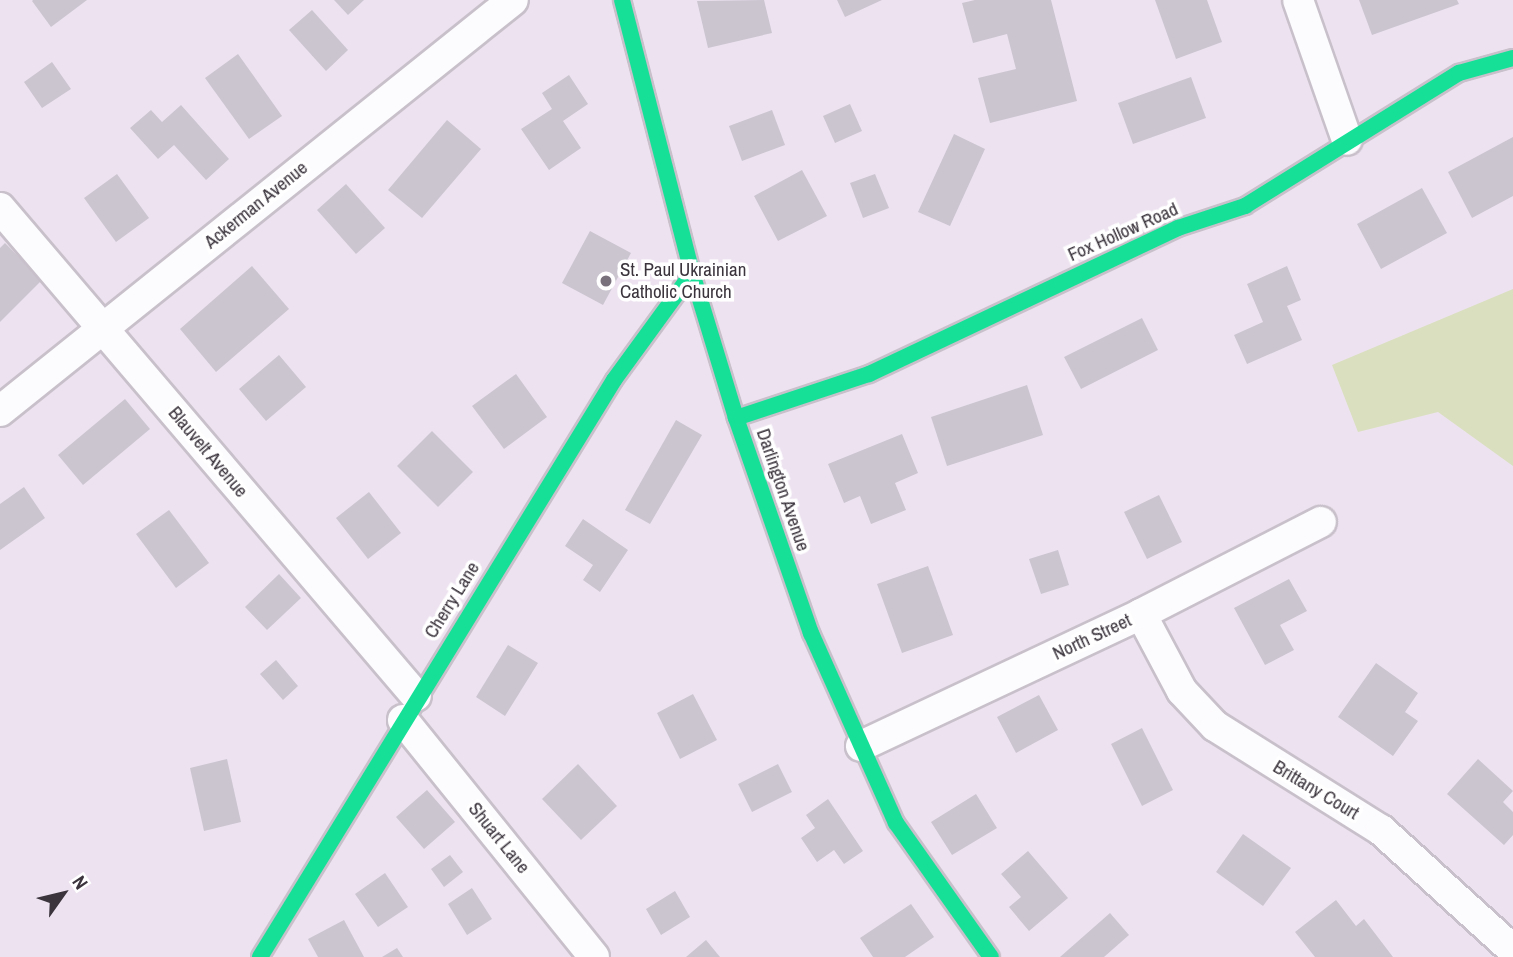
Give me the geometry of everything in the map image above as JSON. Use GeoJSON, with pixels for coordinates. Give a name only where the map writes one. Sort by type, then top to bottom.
{"type":"FeatureCollection","features":[{"type":"Feature","properties":{"kind":"street","name":"Ackerman Avenue"},"geometry":{"type":"LineString","coordinates":[[0,411],[513,0]]}},
{"type":"Feature","properties":{"kind":"street","name":"Darlington Avenue"},"geometry":{"type":"LineString","coordinates":[[622,0],[692,273],[736,418],[811,633],[896,822],[991,957]]}},
{"type":"Feature","properties":{"kind":"street"},"geometry":{"type":"LineString","coordinates":[[1298,0],[1347,140]]}},
{"type":"Feature","properties":{"kind":"street","name":"Fox Hollow Road"},"geometry":{"type":"LineString","coordinates":[[736,418],[869,374],[1178,228],[1245,206],[1301,176],[1347,140],[1460,73],[1513,58]]}},
{"type":"Feature","properties":{"kind":"street","name":"Blauvelt Avenue"},"geometry":{"type":"LineString","coordinates":[[0,208],[102,328],[410,708]]}},
{"type":"Feature","properties":{"kind":"street","name":"Cherry Lane"},"geometry":{"type":"LineString","coordinates":[[260,957],[410,708],[614,380],[692,273]]}},
{"type":"Feature","properties":{"kind":"street","name":"North Street"},"geometry":{"type":"LineString","coordinates":[[861,746],[1141,614],[1321,522]]}},
{"type":"Feature","properties":{"kind":"street","name":"Brittany Court"},"geometry":{"type":"LineString","coordinates":[[1141,614],[1182,691],[1215,726],[1381,830],[1513,950]]}},
{"type":"Feature","properties":{"kind":"street","name":"Shuart Lane"},"geometry":{"type":"LineString","coordinates":[[410,708],[594,957]]}},
{"type":"Feature","properties":{"kind":"green space"},"geometry":{"type":"Polygon","coordinates":[[[1513,289],[1513,466],[1438,412],[1358,432],[1332,365],[1513,289]]]}},
{"type":"Feature","properties":{"kind":"building"},"geometry":{"type":"Polygon","coordinates":[[[33,0],[87,0],[51,27],[32,1],[33,0]]]}},
{"type":"Feature","properties":{"kind":"building"},"geometry":{"type":"Polygon","coordinates":[[[334,0],[364,0],[348,15],[334,0]]]}},
{"type":"Feature","properties":{"kind":"building"},"geometry":{"type":"Polygon","coordinates":[[[764,0],[772,33],[708,48],[697,1],[764,0]]]}},
{"type":"Feature","properties":{"kind":"building"},"geometry":{"type":"Polygon","coordinates":[[[837,0],[882,0],[845,17],[837,0]]]}},
{"type":"Feature","properties":{"kind":"building"},"geometry":{"type":"Polygon","coordinates":[[[975,0],[1051,0],[1077,101],[990,123],[978,78],[1016,69],[1007,34],[973,43],[962,3],[975,0]]]}},
{"type":"Feature","properties":{"kind":"building"},"geometry":{"type":"Polygon","coordinates":[[[1155,0],[1207,0],[1222,42],[1176,59],[1155,0]]]}},
{"type":"Feature","properties":{"kind":"building"},"geometry":{"type":"Polygon","coordinates":[[[1359,0],[1457,0],[1459,4],[1372,35],[1359,0]]]}},
{"type":"Feature","properties":{"kind":"building"},"geometry":{"type":"Polygon","coordinates":[[[312,10],[348,50],[326,71],[289,30],[312,10]]]}},
{"type":"Feature","properties":{"kind":"building"},"geometry":{"type":"Polygon","coordinates":[[[238,54],[282,116],[249,139],[205,78],[238,54]]]}},
{"type":"Feature","properties":{"kind":"building"},"geometry":{"type":"Polygon","coordinates":[[[52,62],[71,89],[42,108],[24,82],[52,62]]]}},
{"type":"Feature","properties":{"kind":"building"},"geometry":{"type":"Polygon","coordinates":[[[569,75],[588,104],[563,121],[581,148],[549,170],[521,129],[552,109],[542,93],[569,75]]]}},
{"type":"Feature","properties":{"kind":"building"},"geometry":{"type":"Polygon","coordinates":[[[1191,77],[1206,118],[1133,144],[1118,103],[1191,77]]]}},
{"type":"Feature","properties":{"kind":"building"},"geometry":{"type":"Polygon","coordinates":[[[850,104],[862,131],[835,143],[823,116],[850,104]]]}},
{"type":"Feature","properties":{"kind":"building"},"geometry":{"type":"Polygon","coordinates":[[[181,105],[229,159],[206,180],[174,145],[158,159],[130,128],[151,110],[162,122],[181,105]]]}},
{"type":"Feature","properties":{"kind":"building"},"geometry":{"type":"Polygon","coordinates":[[[772,110],[785,145],[742,161],[729,126],[772,110]]]}},
{"type":"Feature","properties":{"kind":"building"},"geometry":{"type":"Polygon","coordinates":[[[447,120],[481,149],[422,218],[388,190],[447,120]]]}},
{"type":"Feature","properties":{"kind":"building"},"geometry":{"type":"Polygon","coordinates":[[[954,134],[985,149],[950,226],[918,212],[954,134]]]}},
{"type":"Feature","properties":{"kind":"building"},"geometry":{"type":"Polygon","coordinates":[[[1513,137],[1513,196],[1472,218],[1448,172],[1513,137]]]}},
{"type":"Feature","properties":{"kind":"building"},"geometry":{"type":"Polygon","coordinates":[[[802,170],[827,216],[778,241],[754,196],[802,170]]]}},
{"type":"Feature","properties":{"kind":"building"},"geometry":{"type":"Polygon","coordinates":[[[117,174],[149,218],[116,242],[84,198],[117,174]]]}},
{"type":"Feature","properties":{"kind":"building"},"geometry":{"type":"Polygon","coordinates":[[[875,174],[889,208],[863,218],[850,183],[875,174]]]}},
{"type":"Feature","properties":{"kind":"building"},"geometry":{"type":"Polygon","coordinates":[[[346,184],[385,228],[356,254],[317,210],[346,184]]]}},
{"type":"Feature","properties":{"kind":"building"},"geometry":{"type":"Polygon","coordinates":[[[1422,188],[1447,233],[1381,269],[1357,224],[1422,188]]]}},
{"type":"Feature","properties":{"kind":"building"},"geometry":{"type":"Polygon","coordinates":[[[590,231],[631,253],[603,305],[562,283],[590,231]]]}},
{"type":"Feature","properties":{"kind":"building"},"geometry":{"type":"Polygon","coordinates":[[[5,243],[42,280],[0,322],[0,248],[5,243]]]}},
{"type":"Feature","properties":{"kind":"building"},"geometry":{"type":"Polygon","coordinates":[[[252,266],[289,309],[216,372],[180,329],[252,266]]]}},
{"type":"Feature","properties":{"kind":"building"},"geometry":{"type":"Polygon","coordinates":[[[1287,266],[1301,300],[1287,306],[1302,340],[1247,364],[1234,335],[1263,322],[1247,284],[1287,266]]]}},
{"type":"Feature","properties":{"kind":"building"},"geometry":{"type":"Polygon","coordinates":[[[1142,318],[1158,350],[1081,389],[1064,357],[1142,318]]]}},
{"type":"Feature","properties":{"kind":"building"},"geometry":{"type":"Polygon","coordinates":[[[279,355],[306,387],[266,421],[239,389],[279,355]]]}},
{"type":"Feature","properties":{"kind":"building"},"geometry":{"type":"Polygon","coordinates":[[[516,374],[547,417],[504,449],[472,406],[516,374]]]}},
{"type":"Feature","properties":{"kind":"building"},"geometry":{"type":"Polygon","coordinates":[[[1027,385],[1043,435],[947,466],[931,417],[1027,385]]]}},
{"type":"Feature","properties":{"kind":"building"},"geometry":{"type":"Polygon","coordinates":[[[125,399],[150,429],[83,485],[58,455],[125,399]]]}},
{"type":"Feature","properties":{"kind":"building"},"geometry":{"type":"Polygon","coordinates":[[[676,420],[702,435],[650,524],[625,510],[676,420]]]}},
{"type":"Feature","properties":{"kind":"building"},"geometry":{"type":"Polygon","coordinates":[[[432,431],[473,472],[438,507],[397,466],[432,431]]]}},
{"type":"Feature","properties":{"kind":"building"},"geometry":{"type":"Polygon","coordinates":[[[902,434],[918,473],[895,483],[906,510],[871,524],[860,496],[844,503],[828,464],[902,434]]]}},
{"type":"Feature","properties":{"kind":"building"},"geometry":{"type":"Polygon","coordinates":[[[24,487],[45,518],[0,550],[0,504],[24,487]]]}},
{"type":"Feature","properties":{"kind":"building"},"geometry":{"type":"Polygon","coordinates":[[[369,492],[401,533],[368,559],[336,518],[369,492]]]}},
{"type":"Feature","properties":{"kind":"building"},"geometry":{"type":"Polygon","coordinates":[[[1159,495],[1182,542],[1147,559],[1124,512],[1159,495]]]}},
{"type":"Feature","properties":{"kind":"building"},"geometry":{"type":"Polygon","coordinates":[[[169,510],[209,563],[176,588],[136,534],[169,510]]]}},
{"type":"Feature","properties":{"kind":"building"},"geometry":{"type":"Polygon","coordinates":[[[583,519],[628,550],[600,592],[583,580],[593,565],[565,546],[583,519]]]}},
{"type":"Feature","properties":{"kind":"building"},"geometry":{"type":"Polygon","coordinates":[[[1058,550],[1069,585],[1041,594],[1029,559],[1058,550]]]}},
{"type":"Feature","properties":{"kind":"building"},"geometry":{"type":"Polygon","coordinates":[[[928,566],[953,635],[902,653],[877,584],[928,566]]]}},
{"type":"Feature","properties":{"kind":"building"},"geometry":{"type":"Polygon","coordinates":[[[279,574],[301,598],[267,630],[245,607],[279,574]]]}},
{"type":"Feature","properties":{"kind":"building"},"geometry":{"type":"Polygon","coordinates":[[[1289,579],[1307,611],[1280,625],[1294,650],[1265,665],[1234,608],[1289,579]]]}},
{"type":"Feature","properties":{"kind":"building"},"geometry":{"type":"Polygon","coordinates":[[[508,645],[538,663],[505,716],[476,697],[508,645]]]}},
{"type":"Feature","properties":{"kind":"building"},"geometry":{"type":"Polygon","coordinates":[[[276,660],[298,686],[283,700],[260,674],[276,660]]]}},
{"type":"Feature","properties":{"kind":"building"},"geometry":{"type":"Polygon","coordinates":[[[1376,663],[1418,693],[1405,712],[1418,721],[1393,756],[1338,717],[1376,663]]]}},
{"type":"Feature","properties":{"kind":"building"},"geometry":{"type":"Polygon","coordinates":[[[693,694],[717,740],[680,759],[657,713],[693,694]]]}},
{"type":"Feature","properties":{"kind":"building"},"geometry":{"type":"Polygon","coordinates":[[[1039,695],[1058,730],[1016,753],[997,717],[1039,695]]]}},
{"type":"Feature","properties":{"kind":"building"},"geometry":{"type":"Polygon","coordinates":[[[1142,728],[1173,790],[1142,806],[1111,744],[1142,728]]]}},
{"type":"Feature","properties":{"kind":"building"},"geometry":{"type":"Polygon","coordinates":[[[227,759],[241,822],[204,831],[190,768],[227,759]]]}},
{"type":"Feature","properties":{"kind":"building"},"geometry":{"type":"Polygon","coordinates":[[[1478,759],[1513,791],[1503,802],[1513,812],[1513,835],[1504,845],[1447,794],[1478,759]]]}},
{"type":"Feature","properties":{"kind":"building"},"geometry":{"type":"Polygon","coordinates":[[[578,764],[617,806],[581,840],[542,799],[578,764]]]}},
{"type":"Feature","properties":{"kind":"building"},"geometry":{"type":"Polygon","coordinates":[[[778,764],[792,792],[752,812],[738,784],[778,764]]]}},
{"type":"Feature","properties":{"kind":"building"},"geometry":{"type":"Polygon","coordinates":[[[427,790],[455,822],[424,849],[396,817],[427,790]]]}},
{"type":"Feature","properties":{"kind":"building"},"geometry":{"type":"Polygon","coordinates":[[[976,794],[997,828],[952,855],[931,822],[976,794]]]}},
{"type":"Feature","properties":{"kind":"building"},"geometry":{"type":"Polygon","coordinates":[[[828,799],[863,851],[844,864],[834,850],[817,862],[801,838],[815,828],[806,815],[828,799]]]}},
{"type":"Feature","properties":{"kind":"building"},"geometry":{"type":"Polygon","coordinates":[[[1243,834],[1291,868],[1263,906],[1216,872],[1243,834]]]}},
{"type":"Feature","properties":{"kind":"building"},"geometry":{"type":"Polygon","coordinates":[[[1028,851],[1068,898],[1029,931],[1009,907],[1021,897],[1001,874],[1028,851]]]}},
{"type":"Feature","properties":{"kind":"building"},"geometry":{"type":"Polygon","coordinates":[[[450,855],[463,872],[444,887],[431,869],[450,855]]]}},
{"type":"Feature","properties":{"kind":"building"},"geometry":{"type":"Polygon","coordinates":[[[385,873],[408,907],[378,927],[355,894],[385,873]]]}},
{"type":"Feature","properties":{"kind":"building"},"geometry":{"type":"Polygon","coordinates":[[[472,888],[492,919],[467,935],[448,904],[472,888]]]}},
{"type":"Feature","properties":{"kind":"building"},"geometry":{"type":"Polygon","coordinates":[[[675,891],[690,917],[661,935],[646,909],[675,891]]]}},
{"type":"Feature","properties":{"kind":"building"},"geometry":{"type":"Polygon","coordinates":[[[1336,900],[1356,926],[1364,919],[1393,957],[1315,957],[1295,932],[1336,900]]]}},
{"type":"Feature","properties":{"kind":"building"},"geometry":{"type":"Polygon","coordinates":[[[911,904],[934,937],[905,957],[873,957],[860,938],[911,904]]]}},
{"type":"Feature","properties":{"kind":"building"},"geometry":{"type":"Polygon","coordinates":[[[1110,913],[1129,935],[1104,957],[1060,957],[1110,913]]]}},
{"type":"Feature","properties":{"kind":"building"},"geometry":{"type":"Polygon","coordinates":[[[344,920],[364,957],[318,957],[308,939],[344,920]]]}},
{"type":"Feature","properties":{"kind":"building"},"geometry":{"type":"Polygon","coordinates":[[[706,940],[720,957],[686,957],[706,940]]]}},
{"type":"Feature","properties":{"kind":"building"},"geometry":{"type":"Polygon","coordinates":[[[397,948],[403,957],[382,957],[397,948]]]}},
{"type":"Feature","properties":{"kind":"traffic: fast"},"geometry":{"type":"LineString","coordinates":[[622,0],[692,273],[736,418],[811,633],[896,823],[991,957]]}},
{"type":"Feature","properties":{"kind":"traffic: fast"},"geometry":{"type":"LineString","coordinates":[[736,418],[869,374],[1178,228],[1245,206],[1459,73],[1513,58]]}},
{"type":"Feature","properties":{"kind":"traffic: fast"},"geometry":{"type":"LineString","coordinates":[[260,957],[614,380],[692,273]]}},
{"type":"Feature","properties":{"kind":"place","name":"St. Paul Ukrainian Catholic Church"},"geometry":{"type":"Point","coordinates":[606,281]}}]}
